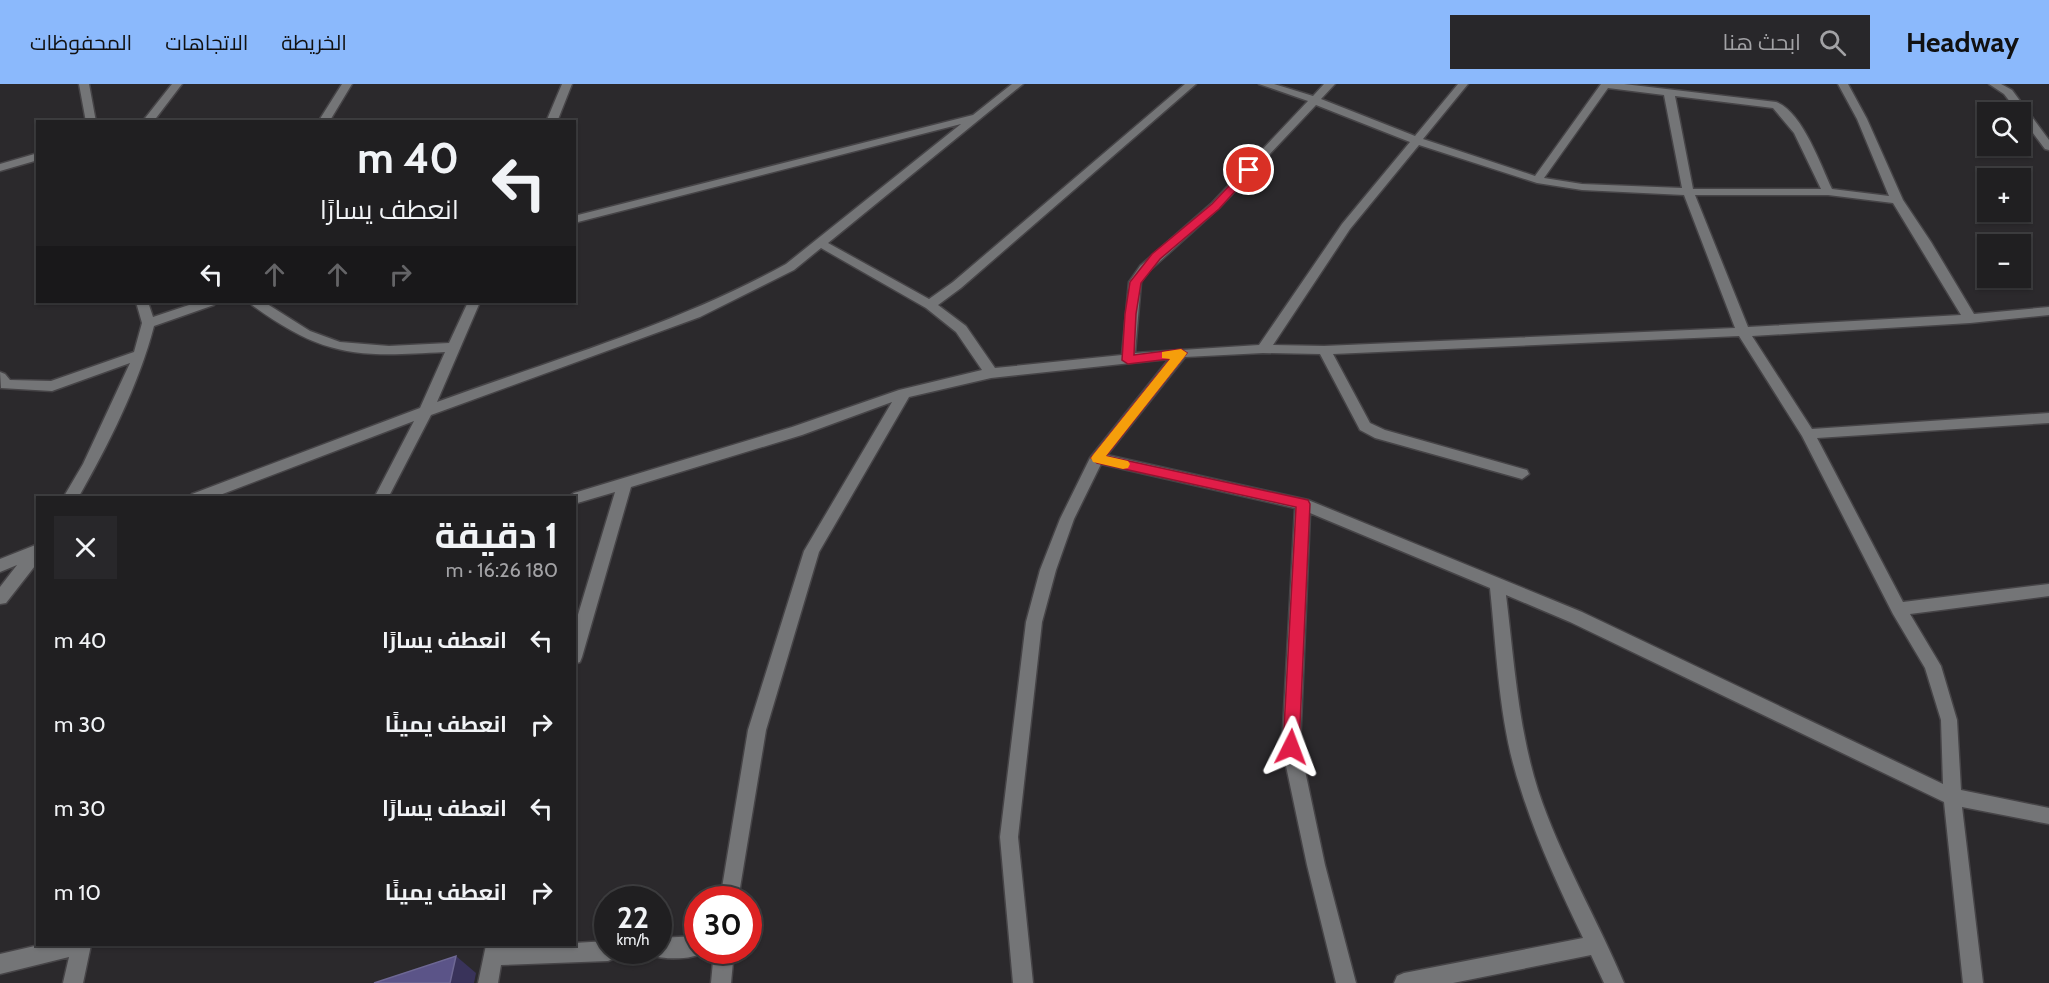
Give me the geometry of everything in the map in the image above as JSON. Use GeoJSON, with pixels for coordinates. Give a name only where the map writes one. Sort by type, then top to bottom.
{"type":"FeatureCollection","features":[{"type":"Feature","properties":{"kind":"street"},"geometry":{"type":"LineString","coordinates":[[84,84],[91,120]]}},
{"type":"Feature","properties":{"kind":"street"},"geometry":{"type":"LineString","coordinates":[[149,120],[177,84]]}},
{"type":"Feature","properties":{"kind":"street"},"geometry":{"type":"LineString","coordinates":[[324,120],[347,84]]}},
{"type":"Feature","properties":{"kind":"street"},"geometry":{"type":"LineString","coordinates":[[552,120],[567,84]]}},
{"type":"Feature","properties":{"kind":"street"},"geometry":{"type":"LineString","coordinates":[[202,496],[426,411],[715,306],[758,286],[790,267],[1018,84]]}},
{"type":"Feature","properties":{"kind":"street"},"geometry":{"type":"LineString","coordinates":[[930,305],[957,285],[1191,84]]}},
{"type":"Feature","properties":{"kind":"street"},"geometry":{"type":"LineString","coordinates":[[1264,84],[1314,100],[1417,141],[1538,180],[1582,187],[1688,192],[1828,192],[1897,200]]}},
{"type":"Feature","properties":{"kind":"street"},"geometry":{"type":"LineString","coordinates":[[1128,360],[1134,292],[1136,282],[1144,269],[1215,206],[1330,84]]}},
{"type":"Feature","properties":{"kind":"street"},"geometry":{"type":"LineString","coordinates":[[1263,350],[1346,227],[1463,84]]}},
{"type":"Feature","properties":{"kind":"street"},"geometry":{"type":"LineString","coordinates":[[1538,180],[1606,84],[1776,105],[1796,128],[1828,192]]}},
{"type":"Feature","properties":{"kind":"street"},"geometry":{"type":"LineString","coordinates":[[1843,84],[1862,119],[1897,200],[1925,242],[1970,320]]}},
{"type":"Feature","properties":{"kind":"street"},"geometry":{"type":"LineString","coordinates":[[1994,84],[2008,92],[2049,147]]}},
{"type":"Feature","properties":{"kind":"street"},"geometry":{"type":"LineString","coordinates":[[1669,93],[1688,192],[1743,332],[1808,434],[1899,609],[1933,666],[1949,720],[1952,797],[1973,983]]}},
{"type":"Feature","properties":{"kind":"street"},"geometry":{"type":"LineString","coordinates":[[576,219],[978,117]]}},
{"type":"Feature","properties":{"kind":"street"},"geometry":{"type":"LineString","coordinates":[[0,168],[36,157]]}},
{"type":"Feature","properties":{"kind":"street"},"geometry":{"type":"LineString","coordinates":[[820,243],[930,305],[961,329],[991,373]]}},
{"type":"Feature","properties":{"kind":"street"},"geometry":{"type":"LineString","coordinates":[[71,496],[90,465],[140,355],[148,323],[142,303]]}},
{"type":"Feature","properties":{"kind":"street"},"geometry":{"type":"LineString","coordinates":[[148,323],[206,303]]}},
{"type":"Feature","properties":{"kind":"street"},"geometry":{"type":"LineString","coordinates":[[257,303],[285,323],[324,342],[367,351],[454,346]]}},
{"type":"Feature","properties":{"kind":"street"},"geometry":{"type":"LineString","coordinates":[[382,496],[426,411],[474,303]]}},
{"type":"Feature","properties":{"kind":"street"},"geometry":{"type":"LineString","coordinates":[[576,499],[797,431],[904,393],[991,373],[1181,353],[1324,350],[1743,332],[1970,320],[2049,311]]}},
{"type":"Feature","properties":{"kind":"street"},"geometry":{"type":"LineString","coordinates":[[1324,350],[1365,426],[1380,434],[1522,474]]}},
{"type":"Feature","properties":{"kind":"street"},"geometry":{"type":"LineString","coordinates":[[1023,983],[1009,837],[1034,621],[1055,549],[1097,458],[1181,353]]}},
{"type":"Feature","properties":{"kind":"street"},"geometry":{"type":"LineString","coordinates":[[0,377],[6,385],[52,386],[140,355]]}},
{"type":"Feature","properties":{"kind":"street"},"geometry":{"type":"LineString","coordinates":[[731,886],[757,730],[812,551],[904,393]]}},
{"type":"Feature","properties":{"kind":"street"},"geometry":{"type":"LineString","coordinates":[[1808,434],[2049,418]]}},
{"type":"Feature","properties":{"kind":"street"},"geometry":{"type":"LineString","coordinates":[[1097,458],[1303,504],[1576,616],[1952,797],[2049,816]]}},
{"type":"Feature","properties":{"kind":"street"},"geometry":{"type":"LineString","coordinates":[[576,650],[625,483]]}},
{"type":"Feature","properties":{"kind":"street"},"geometry":{"type":"LineString","coordinates":[[1303,504],[1291,747],[1316,865],[1346,983]]}},
{"type":"Feature","properties":{"kind":"street"},"geometry":{"type":"LineString","coordinates":[[0,566],[36,551]]}},
{"type":"Feature","properties":{"kind":"street"},"geometry":{"type":"LineString","coordinates":[[0,598],[36,553]]}},
{"type":"Feature","properties":{"kind":"street"},"geometry":{"type":"LineString","coordinates":[[1497,585],[1511,710],[1529,789],[1560,871],[1614,983]]}},
{"type":"Feature","properties":{"kind":"street"},"geometry":{"type":"LineString","coordinates":[[1899,609],[2049,590]]}},
{"type":"Feature","properties":{"kind":"street"},"geometry":{"type":"LineString","coordinates":[[1404,983],[1594,945]]}},
{"type":"Feature","properties":{"kind":"street"},"geometry":{"type":"LineString","coordinates":[[0,964],[77,946]]}},
{"type":"Feature","properties":{"kind":"street"},"geometry":{"type":"LineString","coordinates":[[73,983],[81,946]]}},
{"type":"Feature","properties":{"kind":"street"},"geometry":{"type":"LineString","coordinates":[[488,983],[495,951],[594,951]]}},
{"type":"Feature","properties":{"kind":"street"},"geometry":{"type":"LineString","coordinates":[[721,983],[723,964]]}},
{"type":"Feature","properties":{"kind":"building"},"geometry":{"type":"Polygon","coordinates":[[[456,956],[450,983],[374,983],[456,956]]]}},
{"type":"Feature","properties":{"kind":"slow traffic"},"geometry":{"type":"LineString","coordinates":[[1123,464],[1097,458],[1181,353],[1166,355]]}},
{"type":"Feature","properties":{"kind":"route"},"geometry":{"type":"LineString","coordinates":[[1249,170],[1196,224],[1156,257],[1144,269],[1136,282],[1130,314],[1128,360],[1181,353],[1097,458],[1303,504],[1291,747]]}}]}
